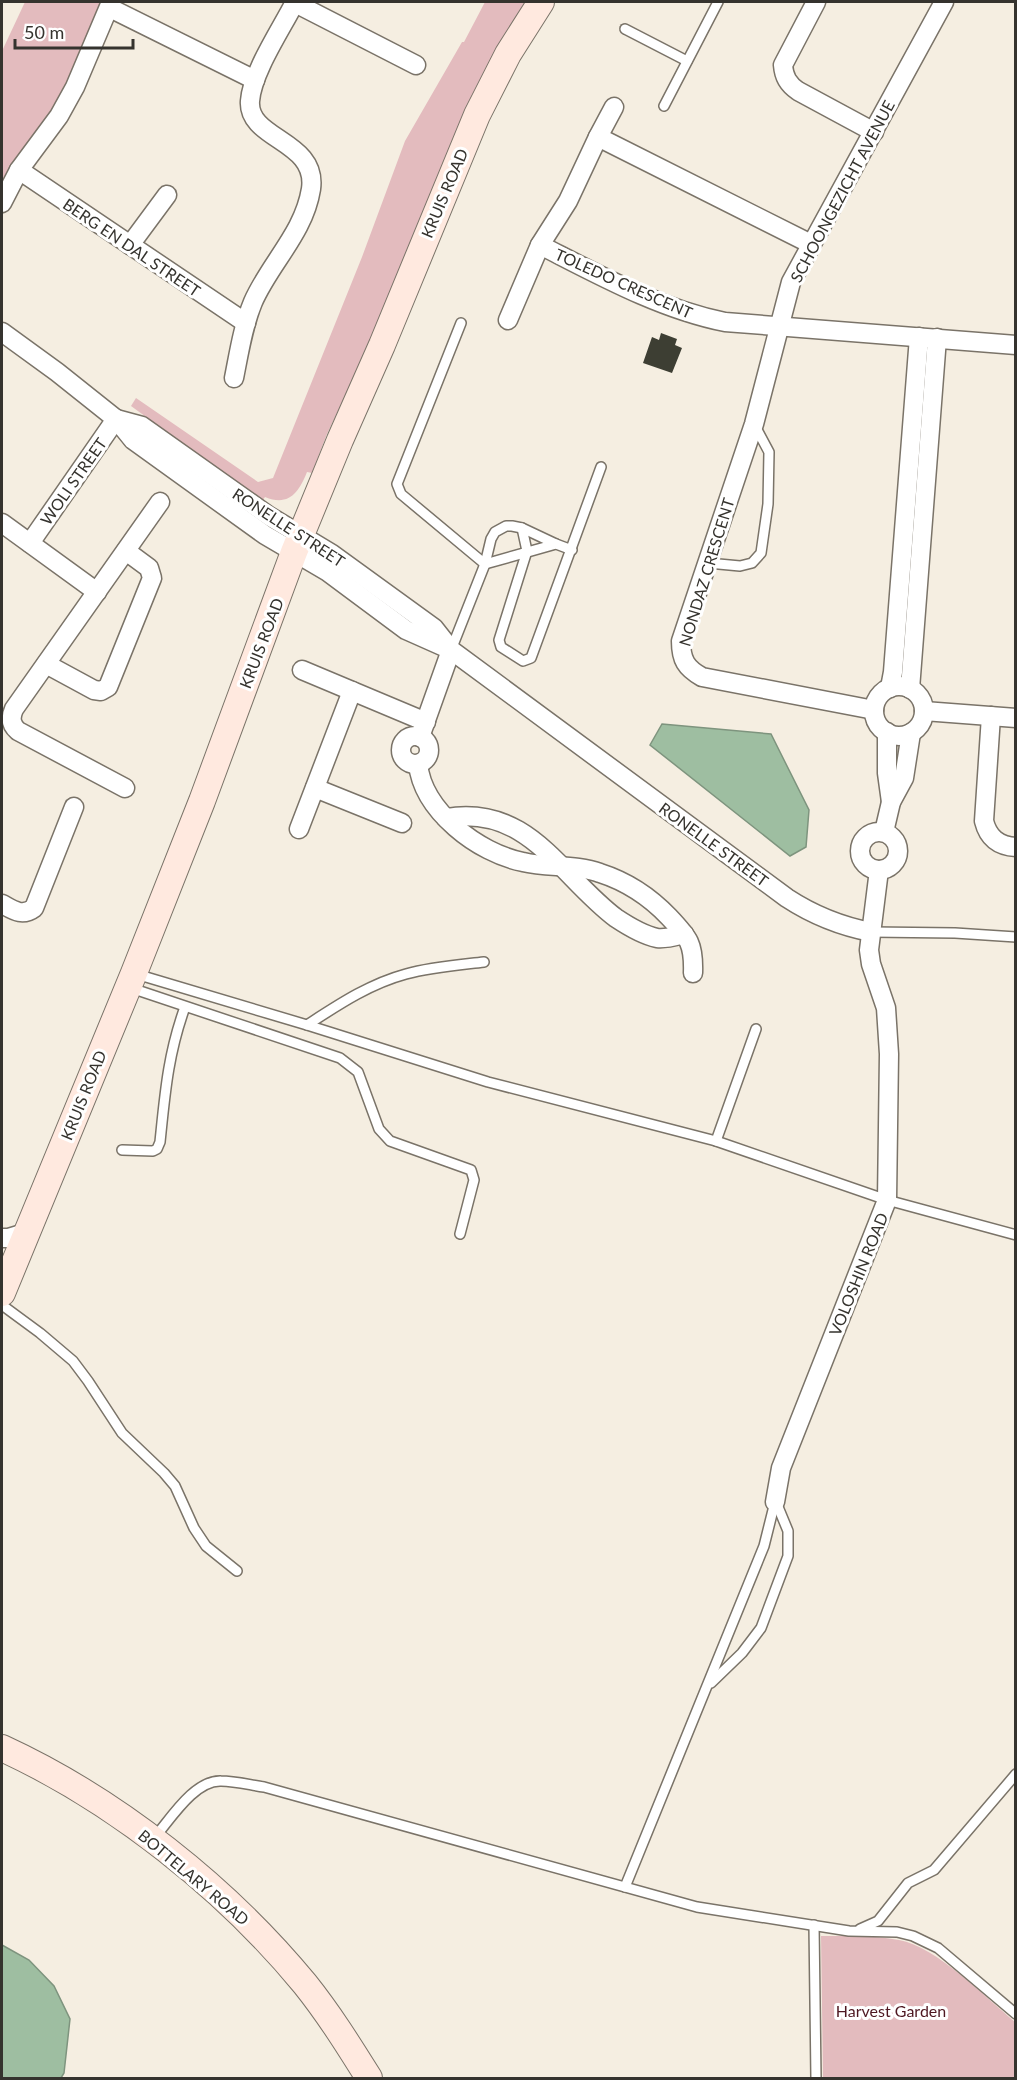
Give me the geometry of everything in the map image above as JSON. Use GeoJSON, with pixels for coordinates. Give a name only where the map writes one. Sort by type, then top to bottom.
{"type":"FeatureCollection","features":[{"type":"Feature","properties":{"kind":"street"},"geometry":{"type":"LineString","coordinates":[[234,378],[252,303],[297,230],[312,180],[311,171],[305,159],[255,120],[250,103],[255,80],[295,2],[416,65]]}},
{"type":"Feature","properties":{"kind":"street","name":"KRUIS ROAD"},"geometry":{"type":"LineString","coordinates":[[2,1293],[202,801],[297,543],[340,440],[382,345],[477,115],[508,54],[541,2]]}},
{"type":"Feature","properties":{"kind":"street"},"geometry":{"type":"LineString","coordinates":[[816,2],[783,65],[784,74],[789,85],[798,91],[874,132]]}},
{"type":"Feature","properties":{"kind":"street","name":"SCHOONGEZICHT AVENUE"},"geometry":{"type":"LineString","coordinates":[[781,326],[792,282],[811,244],[944,2]]}},
{"type":"Feature","properties":{"kind":"street"},"geometry":{"type":"LineString","coordinates":[[2,203],[19,170],[59,116],[75,87],[110,5],[255,80]]}},
{"type":"Feature","properties":{"kind":"street","name":"TOLEDO CRESCENT"},"geometry":{"type":"LineString","coordinates":[[508,320],[540,245],[568,201],[614,107]]}},
{"type":"Feature","properties":{"kind":"street"},"geometry":{"type":"LineString","coordinates":[[598,136],[811,244]]}},
{"type":"Feature","properties":{"kind":"street","name":"BERG EN DAL STREET"},"geometry":{"type":"LineString","coordinates":[[19,170],[246,323]]}},
{"type":"Feature","properties":{"kind":"street"},"geometry":{"type":"LineString","coordinates":[[130,245],[167,195]]}},
{"type":"Feature","properties":{"kind":"street","name":"TOLEDO CRESCENT"},"geometry":{"type":"LineString","coordinates":[[540,245],[658,302],[705,318],[725,322],[781,326]]}},
{"type":"Feature","properties":{"kind":"street"},"geometry":{"type":"LineString","coordinates":[[781,326],[1016,345]]}},
{"type":"Feature","properties":{"kind":"street","name":"NONDAZ CRESCENT"},"geometry":{"type":"LineString","coordinates":[[781,326],[754,424],[681,642],[681,653],[684,662],[693,672],[702,677],[874,710]]}},
{"type":"Feature","properties":{"kind":"street","name":"RONELLE STREET"},"geometry":{"type":"LineString","coordinates":[[2,332],[116,419],[142,426],[269,516],[297,543],[332,554],[434,628],[451,650],[787,898],[822,918],[871,932]]}},
{"type":"Feature","properties":{"kind":"street"},"geometry":{"type":"LineString","coordinates":[[890,687],[928,338]]}},
{"type":"Feature","properties":{"kind":"street"},"geometry":{"type":"LineString","coordinates":[[910,689],[928,338]]}},
{"type":"Feature","properties":{"kind":"street","name":"WOLI STREET"},"geometry":{"type":"LineString","coordinates":[[30,543],[116,419]]}},
{"type":"Feature","properties":{"kind":"street"},"geometry":{"type":"LineString","coordinates":[[125,788],[18,731],[13,725],[12,713],[160,502]]}},
{"type":"Feature","properties":{"kind":"street","name":"WOLI STREET"},"geometry":{"type":"LineString","coordinates":[[2,524],[97,592]]}},
{"type":"Feature","properties":{"kind":"street"},"geometry":{"type":"LineString","coordinates":[[46,664],[94,690],[101,691],[108,687],[152,578],[149,567],[126,551]]}},
{"type":"Feature","properties":{"kind":"street"},"geometry":{"type":"LineString","coordinates":[[451,650],[423,729],[429,751],[426,760],[418,764],[419,776],[432,802],[456,828],[499,854],[522,862],[587,869],[624,882],[643,893],[684,934],[694,954],[693,973]]}},
{"type":"Feature","properties":{"kind":"street"},"geometry":{"type":"LineString","coordinates":[[302,670],[352,691],[423,729]]}},
{"type":"Feature","properties":{"kind":"street"},"geometry":{"type":"LineString","coordinates":[[890,687],[910,689],[919,696],[924,711],[919,726],[911,733],[898,736],[887,732],[877,723],[874,710],[877,698],[890,687]]}},
{"type":"Feature","properties":{"kind":"street"},"geometry":{"type":"LineString","coordinates":[[299,829],[352,691]]}},
{"type":"Feature","properties":{"kind":"street"},"geometry":{"type":"LineString","coordinates":[[924,711],[1016,718]]}},
{"type":"Feature","properties":{"kind":"street"},"geometry":{"type":"LineString","coordinates":[[991,716],[984,821],[987,834],[1003,844],[1016,848]]}},
{"type":"Feature","properties":{"kind":"street"},"geometry":{"type":"LineString","coordinates":[[887,732],[887,773],[891,802]]}},
{"type":"Feature","properties":{"kind":"street"},"geometry":{"type":"LineString","coordinates":[[884,832],[891,802],[904,778],[911,733]]}},
{"type":"Feature","properties":{"kind":"street"},"geometry":{"type":"LineString","coordinates":[[315,788],[402,823]]}},
{"type":"Feature","properties":{"kind":"street"},"geometry":{"type":"LineString","coordinates":[[2,904],[19,913],[25,913],[34,908],[74,807]]}},
{"type":"Feature","properties":{"kind":"street"},"geometry":{"type":"LineString","coordinates":[[446,818],[474,815],[504,822],[523,833],[565,867],[600,905],[624,923],[656,938],[684,934]]}},
{"type":"Feature","properties":{"kind":"street"},"geometry":{"type":"LineString","coordinates":[[873,832],[884,832],[892,836],[896,842],[898,854],[891,866],[879,870],[863,862],[860,850],[863,839],[867,835],[873,832]]}},
{"type":"Feature","properties":{"kind":"street"},"geometry":{"type":"LineString","coordinates":[[871,932],[879,870]]}},
{"type":"Feature","properties":{"kind":"street","name":"VOLOSHIN ROAD"},"geometry":{"type":"LineString","coordinates":[[775,1502],[782,1468],[887,1200],[889,1054],[886,1008],[871,964],[869,950],[871,932]]}},
{"type":"Feature","properties":{"kind":"street"},"geometry":{"type":"LineString","coordinates":[[2,1238],[28,1232]]}},
{"type":"Feature","properties":{"kind":"street","name":"BOTTELARY ROAD"},"geometry":{"type":"LineString","coordinates":[[2,1748],[36,1764],[96,1800],[152,1840],[224,1898],[265,1938],[306,1985],[345,2038],[369,2079]]}},
{"type":"Feature","properties":{"kind":"lane"},"geometry":{"type":"LineString","coordinates":[[664,106],[718,2]]}},
{"type":"Feature","properties":{"kind":"lane"},"geometry":{"type":"LineString","coordinates":[[625,28],[687,61]]}},
{"type":"Feature","properties":{"kind":"lane"},"geometry":{"type":"LineString","coordinates":[[461,323],[397,488],[401,494],[485,564]]}},
{"type":"Feature","properties":{"kind":"lane"},"geometry":{"type":"LineString","coordinates":[[708,563],[740,566],[752,563],[761,553],[768,504],[769,452],[754,424]]}},
{"type":"Feature","properties":{"kind":"lane"},"geometry":{"type":"LineString","coordinates":[[522,528],[527,551],[499,640],[501,647],[523,661],[531,658],[601,467]]}},
{"type":"Feature","properties":{"kind":"lane"},"geometry":{"type":"LineString","coordinates":[[451,650],[485,564],[495,532],[506,526],[522,528],[572,550]]}},
{"type":"Feature","properties":{"kind":"lane"},"geometry":{"type":"LineString","coordinates":[[485,564],[556,544]]}},
{"type":"Feature","properties":{"kind":"lane","name":"RONELLE STREET"},"geometry":{"type":"LineString","coordinates":[[871,932],[955,933],[1016,937]]}},
{"type":"Feature","properties":{"kind":"lane"},"geometry":{"type":"LineString","coordinates":[[307,1025],[350,997],[382,982],[427,969],[484,962]]}},
{"type":"Feature","properties":{"kind":"lane"},"geometry":{"type":"LineString","coordinates":[[131,980],[185,1007],[340,1058],[353,1067],[358,1072],[383,1135],[390,1141],[471,1170],[474,1179],[460,1234]]}},
{"type":"Feature","properties":{"kind":"lane"},"geometry":{"type":"LineString","coordinates":[[131,980],[307,1025],[488,1082],[716,1141],[887,1200],[1016,1235]]}},
{"type":"Feature","properties":{"kind":"lane"},"geometry":{"type":"LineString","coordinates":[[122,1150],[153,1151],[160,1142],[171,1048],[185,1007]]}},
{"type":"Feature","properties":{"kind":"lane"},"geometry":{"type":"LineString","coordinates":[[716,1141],[756,1029]]}},
{"type":"Feature","properties":{"kind":"lane"},"geometry":{"type":"LineString","coordinates":[[2,1305],[73,1361],[122,1433],[175,1486],[194,1528],[206,1545],[237,1571]]}},
{"type":"Feature","properties":{"kind":"lane"},"geometry":{"type":"LineString","coordinates":[[707,1687],[742,1653],[761,1628],[788,1556],[788,1531],[775,1502]]}},
{"type":"Feature","properties":{"kind":"lane"},"geometry":{"type":"LineString","coordinates":[[625,1887],[764,1546],[775,1502]]}},
{"type":"Feature","properties":{"kind":"lane"},"geometry":{"type":"LineString","coordinates":[[849,1931],[866,1928],[878,1921],[908,1883],[934,1870],[1016,1774]]}},
{"type":"Feature","properties":{"kind":"lane"},"geometry":{"type":"LineString","coordinates":[[152,1840],[194,1792],[212,1782],[221,1780],[264,1787],[697,1907],[849,1931],[897,1932],[930,1943],[1016,2014]]}},
{"type":"Feature","properties":{"kind":"lane"},"geometry":{"type":"LineString","coordinates":[[814,1925],[816,2079]]}},
{"type":"Feature","properties":{"kind":"green space"},"geometry":{"type":"Polygon","coordinates":[[[25,2],[104,2],[58,104],[2,182],[2,51],[25,2]]]}},
{"type":"Feature","properties":{"kind":"green space"},"geometry":{"type":"Polygon","coordinates":[[[485,2],[532,2],[327,434],[312,473],[307,472],[297,491],[287,499],[273,500],[265,497],[262,501],[131,406],[136,398],[258,482],[273,478],[362,257],[405,141],[485,2]]]}},
{"type":"Feature","properties":{"kind":"green space","name":"Harvest Garden"},"geometry":{"type":"Polygon","coordinates":[[[821,1936],[890,1938],[914,1945],[944,1962],[1015,2022],[1015,2078],[823,2078],[821,1936]]]}},
{"type":"Feature","properties":{"kind":"shaded area"},"geometry":{"type":"Polygon","coordinates":[[[662,724],[771,734],[809,810],[806,847],[790,856],[650,745],[662,724]]]}},
{"type":"Feature","properties":{"kind":"shaded area"},"geometry":{"type":"Polygon","coordinates":[[[2,1945],[29,1960],[54,1986],[70,2019],[64,2073],[61,2078],[2,2078],[2,1945]]]}},
{"type":"Feature","properties":{"kind":"building"},"geometry":{"type":"Polygon","coordinates":[[[661,333],[677,339],[675,345],[682,348],[672,373],[643,363],[652,337],[659,340],[661,333]]]}}]}
